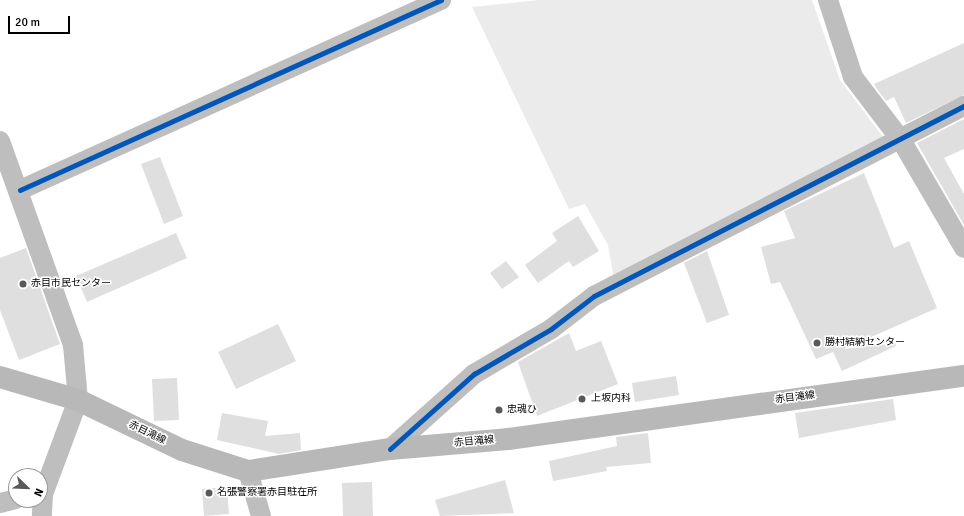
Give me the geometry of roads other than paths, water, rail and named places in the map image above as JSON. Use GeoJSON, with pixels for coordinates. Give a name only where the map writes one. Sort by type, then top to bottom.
{"type":"FeatureCollection","features":[{"type":"Feature","properties":{"kind":"main road","name":"赤目滝線"},"geometry":{"type":"LineString","coordinates":[[0,377],[78,400],[182,450],[248,471],[390,449],[508,439],[964,376]]}},
{"type":"Feature","properties":{"kind":"street"},"geometry":{"type":"LineString","coordinates":[[20,190],[441,0]]}},
{"type":"Feature","properties":{"kind":"street"},"geometry":{"type":"LineString","coordinates":[[828,0],[853,77],[901,140],[964,248]]}},
{"type":"Feature","properties":{"kind":"street"},"geometry":{"type":"LineString","coordinates":[[390,449],[474,374],[551,329],[594,296],[901,140],[964,106]]}},
{"type":"Feature","properties":{"kind":"street"},"geometry":{"type":"LineString","coordinates":[[0,141],[20,190],[73,345],[78,400],[48,478]]}},
{"type":"Feature","properties":{"kind":"street"},"geometry":{"type":"LineString","coordinates":[[248,471],[261,516]]}},
{"type":"Feature","properties":{"kind":"place","name":"赤目市民センター"},"geometry":{"type":"Point","coordinates":[23,284]}},
{"type":"Feature","properties":{"kind":"place","name":"勝村結納センター"},"geometry":{"type":"Point","coordinates":[817,343]}},
{"type":"Feature","properties":{"kind":"place","name":"上坂内科"},"geometry":{"type":"Point","coordinates":[582,399]}},
{"type":"Feature","properties":{"kind":"place","name":"忠魂ひ"},"geometry":{"type":"Point","coordinates":[499,410]}},
{"type":"Feature","properties":{"kind":"place","name":"名張警察署赤目駐在所"},"geometry":{"type":"Point","coordinates":[209,493]}}]}
